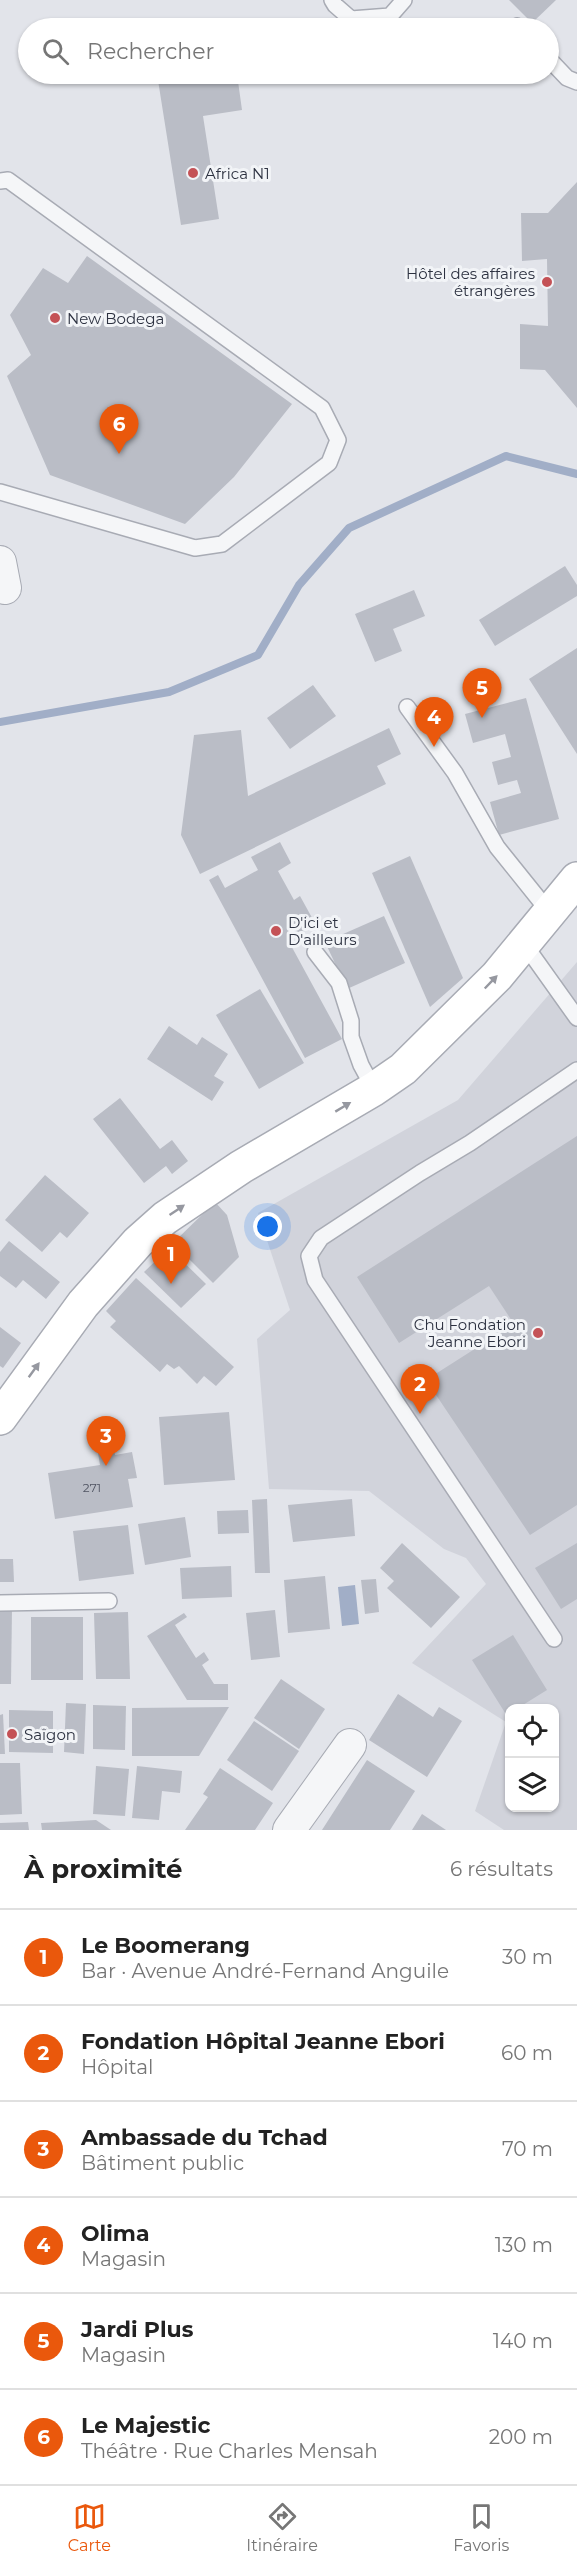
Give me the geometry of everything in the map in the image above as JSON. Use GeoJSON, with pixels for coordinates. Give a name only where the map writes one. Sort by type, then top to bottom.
{"type":"FeatureCollection","features":[{"type":"Feature","properties":{"kind":"main road"},"geometry":{"type":"LineString","coordinates":[[0,1418],[96,1288],[138,1242],[158,1224],[241,1167],[374,1089],[403,1069],[454,1020],[525,945],[577,879]]}},
{"type":"Feature","properties":{"kind":"street"},"geometry":{"type":"LineString","coordinates":[[288,1830],[350,1744]]}},
{"type":"Feature","properties":{"kind":"lane"},"geometry":{"type":"LineString","coordinates":[[332,0],[350,18]]}},
{"type":"Feature","properties":{"kind":"lane"},"geometry":{"type":"LineString","coordinates":[[364,18],[390,16],[404,0]]}},
{"type":"Feature","properties":{"kind":"lane"},"geometry":{"type":"LineString","coordinates":[[559,69],[567,78],[577,82]]}},
{"type":"Feature","properties":{"kind":"lane"},"geometry":{"type":"LineString","coordinates":[[0,181],[8,180],[322,408],[338,440],[329,463],[222,544],[195,548],[0,492]]}},
{"type":"Feature","properties":{"kind":"lane"},"geometry":{"type":"LineString","coordinates":[[407,707],[454,774],[497,847],[549,913]]}},
{"type":"Feature","properties":{"kind":"lane"},"geometry":{"type":"LineString","coordinates":[[525,945],[577,1018]]}},
{"type":"Feature","properties":{"kind":"lane"},"geometry":{"type":"LineString","coordinates":[[315,952],[339,983],[351,1021],[351,1037],[361,1065],[374,1089]]}},
{"type":"Feature","properties":{"kind":"lane"},"geometry":{"type":"LineString","coordinates":[[554,1639],[315,1280],[309,1257],[321,1238],[470,1143],[577,1070]]}},
{"type":"Feature","properties":{"kind":"lane"},"geometry":{"type":"LineString","coordinates":[[0,1603],[109,1601]]}},
{"type":"Feature","properties":{"kind":"shaded area"},"geometry":{"type":"Polygon","coordinates":[[[577,962],[577,1830],[504,1830],[475,1811],[505,1725],[505,1812],[559,1812],[559,1704],[505,1704],[505,1721],[412,1663],[486,1584],[466,1558],[444,1549],[369,1491],[269,1489],[257,1339],[290,1310],[258,1213],[458,1100],[577,962]]]}},
{"type":"Feature","properties":{"kind":"water"},"geometry":{"type":"Polygon","coordinates":[[[355,1585],[359,1624],[342,1626],[338,1587],[355,1585]]]}},
{"type":"Feature","properties":{"kind":"building"},"geometry":{"type":"Polygon","coordinates":[[[509,0],[556,0],[537,18],[527,18],[509,0]]]}},
{"type":"Feature","properties":{"kind":"building","name":"Africa N1"},"geometry":{"type":"Polygon","coordinates":[[[159,84],[238,84],[242,110],[203,116],[219,219],[181,225],[159,84]]]}},
{"type":"Feature","properties":{"kind":"building"},"geometry":{"type":"Polygon","coordinates":[[[577,182],[577,408],[545,370],[520,369],[520,324],[548,326],[547,259],[522,261],[521,213],[548,213],[577,182]]]}},
{"type":"Feature","properties":{"kind":"building"},"geometry":{"type":"Polygon","coordinates":[[[87,256],[292,404],[234,477],[185,524],[50,475],[7,376],[31,355],[10,315],[43,268],[68,283],[87,256]]]}},
{"type":"Feature","properties":{"kind":"building"},"geometry":{"type":"Polygon","coordinates":[[[565,566],[577,585],[577,596],[495,646],[479,620],[565,566]]]}},
{"type":"Feature","properties":{"kind":"building"},"geometry":{"type":"Polygon","coordinates":[[[414,590],[425,616],[393,629],[402,651],[375,662],[355,614],[414,590]]]}},
{"type":"Feature","properties":{"kind":"building"},"geometry":{"type":"Polygon","coordinates":[[[577,648],[577,754],[529,679],[577,648]]]}},
{"type":"Feature","properties":{"kind":"building"},"geometry":{"type":"Polygon","coordinates":[[[313,685],[336,716],[290,749],[267,718],[313,685]]]}},
{"type":"Feature","properties":{"kind":"building"},"geometry":{"type":"Polygon","coordinates":[[[526,698],[559,819],[499,835],[490,802],[521,793],[517,780],[498,785],[492,762],[511,757],[505,734],[473,743],[465,714],[526,698]]]}},
{"type":"Feature","properties":{"kind":"building"},"geometry":{"type":"Polygon","coordinates":[[[389,728],[401,754],[377,766],[386,784],[200,874],[181,835],[194,735],[241,730],[248,796],[389,728]]]}},
{"type":"Feature","properties":{"kind":"building"},"geometry":{"type":"Polygon","coordinates":[[[280,842],[291,863],[278,871],[294,900],[300,896],[316,925],[288,940],[342,1039],[305,1058],[209,880],[218,875],[225,888],[258,870],[251,857],[280,842]]]}},
{"type":"Feature","properties":{"kind":"building"},"geometry":{"type":"Polygon","coordinates":[[[410,856],[463,978],[430,1007],[372,873],[410,856]]]}},
{"type":"Feature","properties":{"kind":"building"},"geometry":{"type":"Polygon","coordinates":[[[384,916],[405,963],[347,989],[325,942],[384,916]]]}},
{"type":"Feature","properties":{"kind":"building"},"geometry":{"type":"Polygon","coordinates":[[[260,989],[304,1063],[259,1089],[216,1015],[260,989]]]}},
{"type":"Feature","properties":{"kind":"building"},"geometry":{"type":"Polygon","coordinates":[[[169,1026],[197,1045],[202,1037],[228,1054],[214,1076],[224,1082],[212,1101],[147,1059],[169,1026]]]}},
{"type":"Feature","properties":{"kind":"building"},"geometry":{"type":"Polygon","coordinates":[[[120,1098],[160,1149],[172,1140],[188,1161],[172,1174],[166,1166],[144,1183],[93,1119],[120,1098]]]}},
{"type":"Feature","properties":{"kind":"building","name":"Chu Fondation Jeanne Ebori"},"geometry":{"type":"Polygon","coordinates":[[[577,1136],[577,1505],[530,1535],[426,1380],[514,1324],[489,1286],[399,1343],[357,1277],[577,1136]]]}},
{"type":"Feature","properties":{"kind":"building"},"geometry":{"type":"Polygon","coordinates":[[[45,1175],[89,1213],[67,1238],[60,1232],[42,1252],[5,1220],[45,1175]]]}},
{"type":"Feature","properties":{"kind":"building"},"geometry":{"type":"Polygon","coordinates":[[[215,1202],[227,1215],[239,1257],[213,1283],[173,1243],[215,1202]]]}},
{"type":"Feature","properties":{"kind":"building"},"geometry":{"type":"Polygon","coordinates":[[[9,1241],[60,1282],[46,1299],[23,1280],[16,1288],[0,1276],[0,1252],[9,1241]]]}},
{"type":"Feature","properties":{"kind":"building"},"geometry":{"type":"Polygon","coordinates":[[[169,1248],[206,1284],[181,1308],[144,1272],[169,1248]]]}},
{"type":"Feature","properties":{"kind":"building"},"geometry":{"type":"Polygon","coordinates":[[[136,1278],[234,1367],[216,1386],[204,1376],[197,1384],[179,1366],[174,1369],[167,1364],[160,1372],[110,1327],[116,1321],[106,1311],[136,1278]]]}},
{"type":"Feature","properties":{"kind":"building"},"geometry":{"type":"Polygon","coordinates":[[[0,1327],[21,1343],[3,1368],[0,1366],[0,1327]]]}},
{"type":"Feature","properties":{"kind":"building"},"geometry":{"type":"Polygon","coordinates":[[[229,1412],[235,1480],[164,1485],[159,1417],[229,1412]]]}},
{"type":"Feature","properties":{"kind":"building"},"geometry":{"type":"Polygon","coordinates":[[[113,1438],[115,1455],[132,1452],[137,1478],[128,1479],[133,1507],[55,1519],[48,1473],[100,1465],[96,1441],[113,1438]]]}},
{"type":"Feature","properties":{"kind":"building"},"geometry":{"type":"Polygon","coordinates":[[[267,1499],[270,1573],[255,1573],[252,1500],[267,1499]]]}},
{"type":"Feature","properties":{"kind":"building"},"geometry":{"type":"Polygon","coordinates":[[[352,1499],[355,1536],[293,1542],[288,1505],[352,1499]]]}},
{"type":"Feature","properties":{"kind":"building"},"geometry":{"type":"Polygon","coordinates":[[[248,1510],[249,1533],[218,1534],[217,1511],[248,1510]]]}},
{"type":"Feature","properties":{"kind":"building"},"geometry":{"type":"Polygon","coordinates":[[[185,1517],[191,1557],[145,1565],[138,1524],[185,1517]]]}},
{"type":"Feature","properties":{"kind":"building"},"geometry":{"type":"Polygon","coordinates":[[[128,1525],[134,1574],[79,1581],[73,1531],[128,1525]]]}},
{"type":"Feature","properties":{"kind":"building"},"geometry":{"type":"Polygon","coordinates":[[[402,1543],[460,1597],[431,1628],[387,1588],[394,1581],[380,1568],[402,1543]]]}},
{"type":"Feature","properties":{"kind":"building"},"geometry":{"type":"Polygon","coordinates":[[[577,1543],[577,1599],[561,1609],[535,1568],[577,1543]]]}},
{"type":"Feature","properties":{"kind":"building"},"geometry":{"type":"Polygon","coordinates":[[[0,1559],[13,1559],[14,1582],[0,1582],[0,1559]]]}},
{"type":"Feature","properties":{"kind":"building"},"geometry":{"type":"Polygon","coordinates":[[[231,1566],[232,1597],[182,1599],[180,1568],[231,1566]]]}},
{"type":"Feature","properties":{"kind":"building"},"geometry":{"type":"Polygon","coordinates":[[[325,1576],[330,1629],[288,1633],[284,1580],[325,1576]]]}},
{"type":"Feature","properties":{"kind":"building"},"geometry":{"type":"Polygon","coordinates":[[[376,1579],[379,1612],[365,1614],[361,1580],[376,1579]]]}},
{"type":"Feature","properties":{"kind":"building"},"geometry":{"type":"Polygon","coordinates":[[[0,1608],[12,1608],[11,1684],[0,1684],[0,1608]]]}},
{"type":"Feature","properties":{"kind":"building"},"geometry":{"type":"Polygon","coordinates":[[[275,1610],[280,1657],[251,1660],[246,1613],[275,1610]]]}},
{"type":"Feature","properties":{"kind":"building"},"geometry":{"type":"Polygon","coordinates":[[[128,1612],[130,1679],[96,1679],[94,1613],[128,1612]]]}},
{"type":"Feature","properties":{"kind":"building"},"geometry":{"type":"Polygon","coordinates":[[[184,1613],[187,1617],[175,1625],[196,1658],[204,1652],[209,1660],[202,1665],[214,1684],[228,1684],[228,1700],[187,1700],[147,1636],[184,1613]]]}},
{"type":"Feature","properties":{"kind":"building"},"geometry":{"type":"Polygon","coordinates":[[[31,1617],[83,1617],[83,1680],[31,1680],[31,1617]]]}},
{"type":"Feature","properties":{"kind":"building"},"geometry":{"type":"Polygon","coordinates":[[[513,1635],[547,1690],[524,1704],[505,1704],[505,1713],[472,1660],[513,1635]]]}},
{"type":"Feature","properties":{"kind":"building"},"geometry":{"type":"Polygon","coordinates":[[[281,1679],[325,1709],[299,1749],[254,1718],[281,1679]]]}},
{"type":"Feature","properties":{"kind":"building"},"geometry":{"type":"Polygon","coordinates":[[[398,1694],[433,1717],[439,1707],[462,1721],[427,1777],[369,1740],[398,1694]]]}},
{"type":"Feature","properties":{"kind":"building"},"geometry":{"type":"Polygon","coordinates":[[[66,1703],[86,1704],[84,1754],[64,1752],[66,1703]]]}},
{"type":"Feature","properties":{"kind":"building"},"geometry":{"type":"Polygon","coordinates":[[[93,1705],[126,1706],[125,1750],[93,1749],[93,1705]]]}},
{"type":"Feature","properties":{"kind":"building"},"geometry":{"type":"Polygon","coordinates":[[[229,1707],[199,1756],[132,1756],[132,1708],[229,1707]]]}},
{"type":"Feature","properties":{"kind":"building"},"geometry":{"type":"Polygon","coordinates":[[[9,1710],[53,1711],[53,1753],[9,1752],[9,1710]]]}},
{"type":"Feature","properties":{"kind":"building"},"geometry":{"type":"Polygon","coordinates":[[[3,1714],[5,1754],[0,1754],[0,1715],[3,1714]]]}},
{"type":"Feature","properties":{"kind":"building"},"geometry":{"type":"Polygon","coordinates":[[[254,1721],[299,1751],[272,1791],[227,1760],[254,1721]]]}},
{"type":"Feature","properties":{"kind":"building"},"geometry":{"type":"Polygon","coordinates":[[[367,1760],[415,1791],[390,1830],[322,1830],[367,1760]]]}},
{"type":"Feature","properties":{"kind":"building"},"geometry":{"type":"Polygon","coordinates":[[[0,1763],[20,1763],[22,1814],[0,1815],[0,1763]]]}},
{"type":"Feature","properties":{"kind":"building"},"geometry":{"type":"Polygon","coordinates":[[[96,1766],[129,1769],[125,1816],[93,1814],[96,1766]]]}},
{"type":"Feature","properties":{"kind":"building"},"geometry":{"type":"Polygon","coordinates":[[[137,1766],[182,1771],[180,1793],[162,1791],[159,1820],[132,1818],[137,1766]]]}},
{"type":"Feature","properties":{"kind":"building"},"geometry":{"type":"Polygon","coordinates":[[[220,1768],[273,1803],[255,1830],[185,1830],[208,1797],[203,1794],[220,1768]]]}},
{"type":"Feature","properties":{"kind":"building"},"geometry":{"type":"Polygon","coordinates":[[[422,1814],[446,1830],[412,1830],[422,1814]]]}},
{"type":"Feature","properties":{"kind":"building"},"geometry":{"type":"Polygon","coordinates":[[[96,1820],[111,1830],[42,1830],[41,1823],[96,1820]]]}},
{"type":"Feature","properties":{"kind":"building"},"geometry":{"type":"Polygon","coordinates":[[[28,1822],[29,1830],[0,1830],[0,1823],[28,1822]]]}},
{"type":"Feature","properties":{"kind":"waterway"},"geometry":{"type":"LineString","coordinates":[[0,722],[169,692],[258,655],[299,585],[349,528],[506,456],[577,474]]}},
{"type":"Feature","properties":{"kind":"place","name":"Africa N1"},"geometry":{"type":"Point","coordinates":[193,173]}},
{"type":"Feature","properties":{"kind":"place","name":"Hôtel des affaires étrangères"},"geometry":{"type":"Point","coordinates":[547,282]}},
{"type":"Feature","properties":{"kind":"place","name":"New Bodega"},"geometry":{"type":"Point","coordinates":[55,318]}},
{"type":"Feature","properties":{"kind":"place","name":"Le Majestic"},"geometry":{"type":"Point","coordinates":[119,454]}},
{"type":"Feature","properties":{"kind":"place","name":"Jardi Plus"},"geometry":{"type":"Point","coordinates":[482,718]}},
{"type":"Feature","properties":{"kind":"place","name":"Olima"},"geometry":{"type":"Point","coordinates":[434,747]}},
{"type":"Feature","properties":{"kind":"place","name":"D'ici et D'ailleurs"},"geometry":{"type":"Point","coordinates":[276,931]}},
{"type":"Feature","properties":{"kind":"place","name":"Le Boomerang"},"geometry":{"type":"Point","coordinates":[171,1284]}},
{"type":"Feature","properties":{"kind":"place","name":"Chu Fondation Jeanne Ebori"},"geometry":{"type":"Point","coordinates":[538,1333]}},
{"type":"Feature","properties":{"kind":"place","name":"Fondation Hôpital Jeanne Ebori"},"geometry":{"type":"Point","coordinates":[420,1414]}},
{"type":"Feature","properties":{"kind":"place","name":"Ambassade du Tchad"},"geometry":{"type":"Point","coordinates":[106,1466]}},
{"type":"Feature","properties":{"kind":"place","name":"Saïgon"},"geometry":{"type":"Point","coordinates":[12,1734]}}]}
